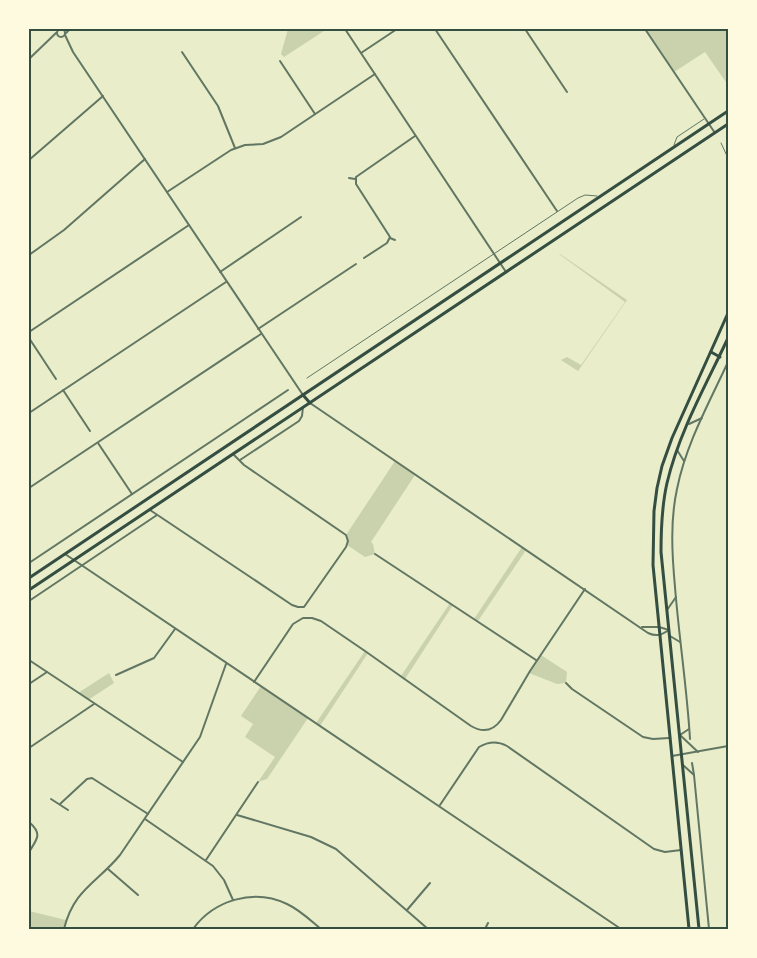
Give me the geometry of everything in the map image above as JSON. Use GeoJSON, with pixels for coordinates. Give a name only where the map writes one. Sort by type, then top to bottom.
{"type":"FeatureCollection","features":[{"type":"Feature","properties":{"kind":"main road"},"geometry":{"type":"LineString","coordinates":[[29,578],[602,197],[728,111]]}},
{"type":"Feature","properties":{"kind":"main road"},"geometry":{"type":"LineString","coordinates":[[29,590],[728,124]]}},
{"type":"Feature","properties":{"kind":"main road"},"geometry":{"type":"LineString","coordinates":[[689,929],[659,627],[652,545],[653,522],[657,488],[672,438],[728,313]]}},
{"type":"Feature","properties":{"kind":"main road"},"geometry":{"type":"LineString","coordinates":[[699,929],[661,552],[662,523],[667,484],[677,450],[728,338]]}},
{"type":"Feature","properties":{"kind":"main road"},"geometry":{"type":"LineString","coordinates":[[710,352],[720,357]]}},
{"type":"Feature","properties":{"kind":"main road"},"geometry":{"type":"LineString","coordinates":[[303,395],[310,403]]}},
{"type":"Feature","properties":{"kind":"street"},"geometry":{"type":"LineString","coordinates":[[29,59],[49,41],[56,31],[62,29],[69,46]]}},
{"type":"Feature","properties":{"kind":"street"},"geometry":{"type":"LineString","coordinates":[[49,41],[60,37],[70,29]]}},
{"type":"Feature","properties":{"kind":"street"},"geometry":{"type":"LineString","coordinates":[[345,29],[506,272]]}},
{"type":"Feature","properties":{"kind":"street"},"geometry":{"type":"LineString","coordinates":[[361,53],[396,29]]}},
{"type":"Feature","properties":{"kind":"street"},"geometry":{"type":"LineString","coordinates":[[436,29],[557,212]]}},
{"type":"Feature","properties":{"kind":"street"},"geometry":{"type":"LineString","coordinates":[[525,29],[567,92]]}},
{"type":"Feature","properties":{"kind":"street"},"geometry":{"type":"LineString","coordinates":[[646,29],[715,134]]}},
{"type":"Feature","properties":{"kind":"street"},"geometry":{"type":"LineString","coordinates":[[56,31],[69,46],[103,96],[303,395]]}},
{"type":"Feature","properties":{"kind":"street"},"geometry":{"type":"LineString","coordinates":[[182,52],[218,106],[235,148]]}},
{"type":"Feature","properties":{"kind":"street"},"geometry":{"type":"LineString","coordinates":[[280,61],[315,114]]}},
{"type":"Feature","properties":{"kind":"street"},"geometry":{"type":"LineString","coordinates":[[167,192],[235,148],[270,142],[375,74]]}},
{"type":"Feature","properties":{"kind":"street"},"geometry":{"type":"LineString","coordinates":[[29,160],[103,96]]}},
{"type":"Feature","properties":{"kind":"street"},"geometry":{"type":"LineString","coordinates":[[355,179],[359,174],[416,136]]}},
{"type":"Feature","properties":{"kind":"street"},"geometry":{"type":"LineString","coordinates":[[29,254],[64,230],[145,159]]}},
{"type":"Feature","properties":{"kind":"street"},"geometry":{"type":"LineString","coordinates":[[349,178],[355,179]]}},
{"type":"Feature","properties":{"kind":"street"},"geometry":{"type":"LineString","coordinates":[[355,179],[356,184],[390,238],[395,240]]}},
{"type":"Feature","properties":{"kind":"street"},"geometry":{"type":"LineString","coordinates":[[220,272],[301,217]]}},
{"type":"Feature","properties":{"kind":"street"},"geometry":{"type":"LineString","coordinates":[[29,332],[189,225]]}},
{"type":"Feature","properties":{"kind":"street"},"geometry":{"type":"LineString","coordinates":[[364,258],[387,243],[390,238]]}},
{"type":"Feature","properties":{"kind":"street"},"geometry":{"type":"LineString","coordinates":[[258,329],[356,264]]}},
{"type":"Feature","properties":{"kind":"street"},"geometry":{"type":"LineString","coordinates":[[29,413],[226,282]]}},
{"type":"Feature","properties":{"kind":"street"},"geometry":{"type":"LineString","coordinates":[[29,488],[261,334]]}},
{"type":"Feature","properties":{"kind":"street"},"geometry":{"type":"LineString","coordinates":[[29,338],[56,379]]}},
{"type":"Feature","properties":{"kind":"street"},"geometry":{"type":"LineString","coordinates":[[690,738],[676,597],[672,528],[674,501],[684,462],[728,362]]}},
{"type":"Feature","properties":{"kind":"street"},"geometry":{"type":"LineString","coordinates":[[63,390],[90,431]]}},
{"type":"Feature","properties":{"kind":"street"},"geometry":{"type":"LineString","coordinates":[[29,563],[288,390]]}},
{"type":"Feature","properties":{"kind":"street"},"geometry":{"type":"LineString","coordinates":[[310,403],[653,635],[660,636],[669,630]]}},
{"type":"Feature","properties":{"kind":"street"},"geometry":{"type":"LineString","coordinates":[[239,460],[299,421],[303,408]]}},
{"type":"Feature","properties":{"kind":"street"},"geometry":{"type":"LineString","coordinates":[[688,424],[702,418]]}},
{"type":"Feature","properties":{"kind":"street"},"geometry":{"type":"LineString","coordinates":[[98,443],[132,494]]}},
{"type":"Feature","properties":{"kind":"street"},"geometry":{"type":"LineString","coordinates":[[677,450],[684,462]]}},
{"type":"Feature","properties":{"kind":"street"},"geometry":{"type":"LineString","coordinates":[[150,510],[292,605],[304,607],[346,547],[348,541],[346,535],[233,454]]}},
{"type":"Feature","properties":{"kind":"street"},"geometry":{"type":"LineString","coordinates":[[29,600],[157,515]]}},
{"type":"Feature","properties":{"kind":"street"},"geometry":{"type":"LineString","coordinates":[[65,554],[621,929]]}},
{"type":"Feature","properties":{"kind":"street"},"geometry":{"type":"LineString","coordinates":[[375,554],[537,661]]}},
{"type":"Feature","properties":{"kind":"street"},"geometry":{"type":"LineString","coordinates":[[254,682],[293,624],[303,618],[312,618],[324,623],[471,726],[484,731],[490,730],[498,724],[585,589]]}},
{"type":"Feature","properties":{"kind":"street"},"geometry":{"type":"LineString","coordinates":[[667,610],[676,597]]}},
{"type":"Feature","properties":{"kind":"street"},"geometry":{"type":"LineString","coordinates":[[642,627],[659,627],[669,630]]}},
{"type":"Feature","properties":{"kind":"street"},"geometry":{"type":"LineString","coordinates":[[116,675],[154,658],[175,629]]}},
{"type":"Feature","properties":{"kind":"street"},"geometry":{"type":"LineString","coordinates":[[670,636],[680,642]]}},
{"type":"Feature","properties":{"kind":"street"},"geometry":{"type":"LineString","coordinates":[[29,660],[183,762]]}},
{"type":"Feature","properties":{"kind":"street"},"geometry":{"type":"LineString","coordinates":[[64,929],[69,913],[78,897],[120,855],[202,732],[226,663]]}},
{"type":"Feature","properties":{"kind":"street"},"geometry":{"type":"LineString","coordinates":[[29,684],[47,672]]}},
{"type":"Feature","properties":{"kind":"street"},"geometry":{"type":"LineString","coordinates":[[566,683],[572,689],[644,737],[653,739],[670,738]]}},
{"type":"Feature","properties":{"kind":"street"},"geometry":{"type":"LineString","coordinates":[[29,748],[94,704]]}},
{"type":"Feature","properties":{"kind":"street"},"geometry":{"type":"LineString","coordinates":[[690,729],[680,735],[698,752]]}},
{"type":"Feature","properties":{"kind":"street"},"geometry":{"type":"LineString","coordinates":[[439,806],[479,747],[488,742],[498,742],[507,746],[654,849],[665,852],[681,850]]}},
{"type":"Feature","properties":{"kind":"street"},"geometry":{"type":"LineString","coordinates":[[672,756],[728,746]]}},
{"type":"Feature","properties":{"kind":"street"},"geometry":{"type":"LineString","coordinates":[[692,763],[709,929]]}},
{"type":"Feature","properties":{"kind":"street"},"geometry":{"type":"LineString","coordinates":[[683,765],[694,775]]}},
{"type":"Feature","properties":{"kind":"street"},"geometry":{"type":"LineString","coordinates":[[60,804],[87,779],[92,778],[148,814]]}},
{"type":"Feature","properties":{"kind":"street"},"geometry":{"type":"LineString","coordinates":[[206,860],[258,782]]}},
{"type":"Feature","properties":{"kind":"street"},"geometry":{"type":"LineString","coordinates":[[51,799],[68,810]]}},
{"type":"Feature","properties":{"kind":"street"},"geometry":{"type":"LineString","coordinates":[[236,815],[307,835],[328,844],[346,856],[428,929]]}},
{"type":"Feature","properties":{"kind":"street"},"geometry":{"type":"LineString","coordinates":[[145,819],[206,860],[222,877],[233,900]]}},
{"type":"Feature","properties":{"kind":"street"},"geometry":{"type":"LineString","coordinates":[[29,822],[38,834],[36,842],[29,852]]}},
{"type":"Feature","properties":{"kind":"street"},"geometry":{"type":"LineString","coordinates":[[108,869],[138,895]]}},
{"type":"Feature","properties":{"kind":"street"},"geometry":{"type":"LineString","coordinates":[[407,910],[430,883]]}},
{"type":"Feature","properties":{"kind":"street"},"geometry":{"type":"LineString","coordinates":[[193,929],[213,910],[233,900],[256,897],[281,901],[299,911],[321,929]]}},
{"type":"Feature","properties":{"kind":"street"},"geometry":{"type":"LineString","coordinates":[[485,929],[488,923]]}},
{"type":"Feature","properties":{"kind":"lane"},"geometry":{"type":"LineString","coordinates":[[673,148],[677,137],[704,119]]}},
{"type":"Feature","properties":{"kind":"lane"},"geometry":{"type":"LineString","coordinates":[[721,143],[728,158]]}},
{"type":"Feature","properties":{"kind":"lane"},"geometry":{"type":"LineString","coordinates":[[307,378],[582,196],[602,197]]}},
{"type":"Feature","properties":{"kind":"green space"},"geometry":{"type":"Polygon","coordinates":[[[288,29],[327,29],[284,57],[281,54],[288,29]]]}},
{"type":"Feature","properties":{"kind":"green space"},"geometry":{"type":"Polygon","coordinates":[[[645,29],[728,29],[728,85],[705,52],[674,72],[645,29]]]}},
{"type":"Feature","properties":{"kind":"green space"},"geometry":{"type":"Polygon","coordinates":[[[559,254],[627,300],[578,371],[561,360],[567,357],[581,365],[625,302],[559,254]]]}},
{"type":"Feature","properties":{"kind":"green space"},"geometry":{"type":"Polygon","coordinates":[[[395,461],[415,475],[371,542],[375,554],[365,557],[347,545],[346,535],[395,461]]]}},
{"type":"Feature","properties":{"kind":"green space"},"geometry":{"type":"Polygon","coordinates":[[[522,547],[526,550],[478,621],[474,619],[522,547]]]}},
{"type":"Feature","properties":{"kind":"green space"},"geometry":{"type":"Polygon","coordinates":[[[450,603],[453,605],[405,679],[401,676],[450,603]]]}},
{"type":"Feature","properties":{"kind":"green space"},"geometry":{"type":"Polygon","coordinates":[[[365,651],[368,653],[320,726],[316,723],[365,651]]]}},
{"type":"Feature","properties":{"kind":"green space"},"geometry":{"type":"Polygon","coordinates":[[[541,655],[567,672],[566,683],[557,684],[529,673],[541,655]]]}},
{"type":"Feature","properties":{"kind":"green space"},"geometry":{"type":"Polygon","coordinates":[[[109,673],[114,683],[88,700],[78,693],[109,673]]]}},
{"type":"Feature","properties":{"kind":"green space"},"geometry":{"type":"Polygon","coordinates":[[[261,686],[308,718],[267,779],[258,782],[275,757],[245,737],[253,724],[241,716],[261,686]]]}},
{"type":"Feature","properties":{"kind":"green space"},"geometry":{"type":"Polygon","coordinates":[[[29,911],[66,920],[64,929],[29,929],[29,911]]]}}]}
